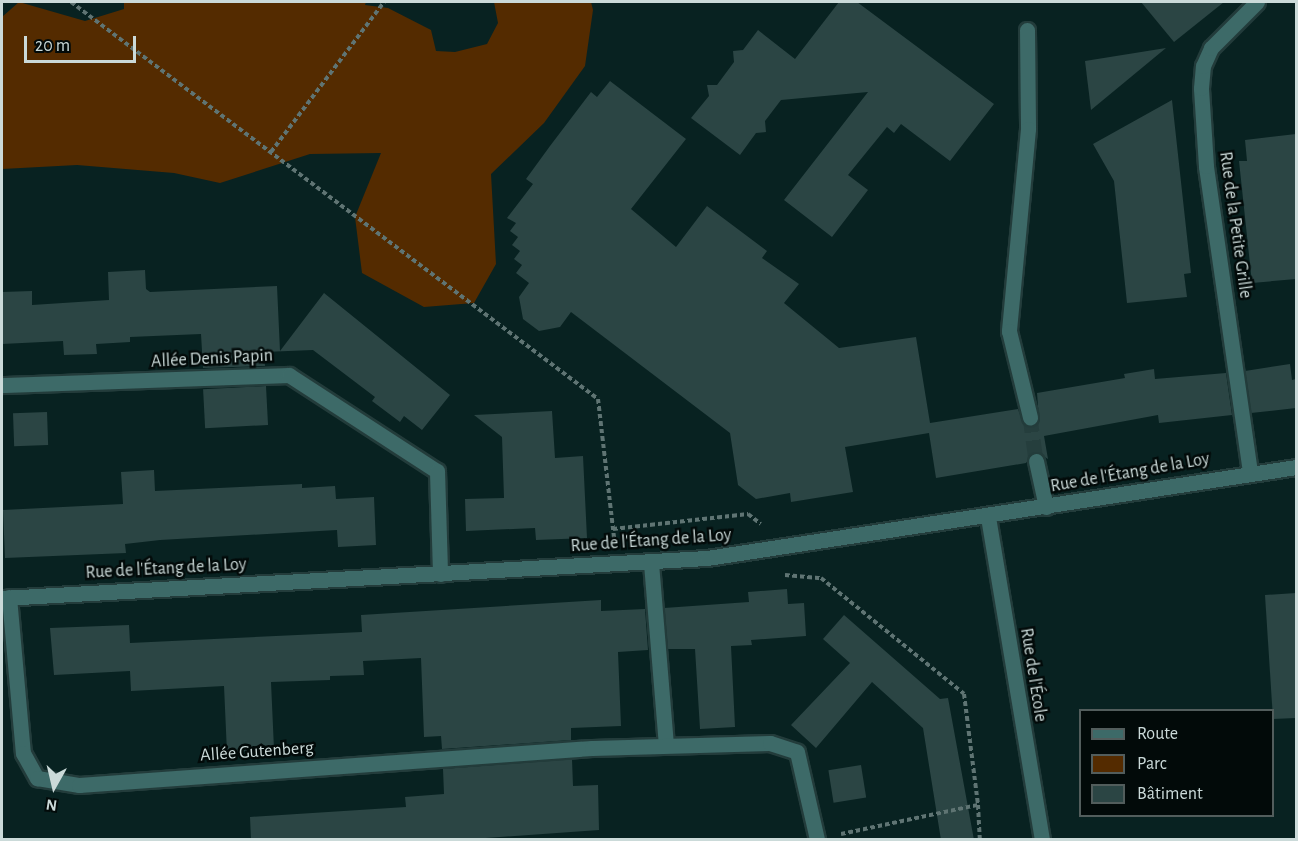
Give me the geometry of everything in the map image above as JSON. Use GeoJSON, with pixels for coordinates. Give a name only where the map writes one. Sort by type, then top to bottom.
{"type":"FeatureCollection","features":[{"type":"Feature","properties":{"kind":"street","name":"Rue de la Petite Grille"},"geometry":{"type":"LineString","coordinates":[[1250,472],[1206,165],[1201,88],[1203,66],[1211,48],[1257,2]]}},
{"type":"Feature","properties":{"kind":"street"},"geometry":{"type":"LineString","coordinates":[[1027,30],[1028,129],[1009,331],[1030,417]]}},
{"type":"Feature","properties":{"kind":"street","name":"Allée Denis Papin"},"geometry":{"type":"LineString","coordinates":[[2,385],[289,375],[437,471],[440,574]]}},
{"type":"Feature","properties":{"kind":"street"},"geometry":{"type":"LineString","coordinates":[[1036,461],[1046,507]]}},
{"type":"Feature","properties":{"kind":"street","name":"Rue de l'Étang de la Loy"},"geometry":{"type":"LineString","coordinates":[[5,597],[651,563],[765,551],[988,517],[1250,472],[1296,467]]}},
{"type":"Feature","properties":{"kind":"street","name":"Rue de l'École"},"geometry":{"type":"LineString","coordinates":[[988,517],[1042,840]]}},
{"type":"Feature","properties":{"kind":"street"},"geometry":{"type":"LineString","coordinates":[[651,563],[666,744]]}},
{"type":"Feature","properties":{"kind":"street","name":"Allée Gutenberg"},"geometry":{"type":"LineString","coordinates":[[5,597],[23,753],[37,778],[62,785],[666,744],[770,743],[797,752],[818,839]]}},
{"type":"Feature","properties":{"kind":"path"},"geometry":{"type":"LineString","coordinates":[[71,2],[598,399],[617,565]]}},
{"type":"Feature","properties":{"kind":"path"},"geometry":{"type":"LineString","coordinates":[[271,152],[384,2]]}},
{"type":"Feature","properties":{"kind":"path"},"geometry":{"type":"LineString","coordinates":[[613,529],[748,514],[760,520],[765,551],[765,574],[821,578],[964,694],[978,805],[980,840]]}},
{"type":"Feature","properties":{"kind":"path"},"geometry":{"type":"LineString","coordinates":[[818,839],[978,805]]}},
{"type":"Feature","properties":{"kind":"green space"},"geometry":{"type":"Polygon","coordinates":[[[19,2],[85,21],[124,9],[124,2],[366,2],[365,5],[388,8],[431,30],[436,51],[455,52],[487,44],[498,23],[494,2],[591,2],[593,10],[585,66],[544,123],[491,174],[496,264],[474,303],[424,307],[362,273],[355,217],[381,153],[310,154],[220,183],[174,173],[77,165],[2,169],[2,17],[19,2]]]}},
{"type":"Feature","properties":{"kind":"building"},"geometry":{"type":"Polygon","coordinates":[[[839,2],[857,2],[994,104],[950,161],[901,124],[894,133],[887,127],[848,175],[868,190],[832,237],[784,200],[868,92],[781,100],[765,121],[766,132],[756,133],[740,155],[691,118],[709,96],[707,85],[717,85],[734,62],[733,51],[743,50],[758,30],[795,59],[839,2]]]}},
{"type":"Feature","properties":{"kind":"building"},"geometry":{"type":"Polygon","coordinates":[[[1141,2],[1224,2],[1174,42],[1141,2]]]}},
{"type":"Feature","properties":{"kind":"building"},"geometry":{"type":"Polygon","coordinates":[[[1166,48],[1091,110],[1085,61],[1166,48]]]}},
{"type":"Feature","properties":{"kind":"building"},"geometry":{"type":"Polygon","coordinates":[[[610,81],[686,139],[631,209],[676,247],[707,206],[767,251],[762,258],[799,284],[784,303],[839,348],[916,337],[930,423],[1018,409],[1023,423],[1032,427],[1039,419],[1037,393],[1125,378],[1124,374],[1154,369],[1155,379],[1226,373],[1232,415],[1159,423],[1158,415],[1044,436],[1048,459],[1035,451],[1026,463],[936,478],[929,433],[845,447],[853,492],[791,502],[790,493],[756,499],[738,485],[730,433],[571,312],[560,327],[539,331],[523,319],[519,297],[529,283],[516,273],[522,265],[514,259],[520,251],[512,245],[518,237],[510,231],[516,223],[507,218],[533,184],[526,179],[550,146],[591,92],[597,97],[610,81]]]}},
{"type":"Feature","properties":{"kind":"building"},"geometry":{"type":"Polygon","coordinates":[[[1172,100],[1191,273],[1184,274],[1187,297],[1127,303],[1114,181],[1093,144],[1172,100]]]}},
{"type":"Feature","properties":{"kind":"building"},"geometry":{"type":"Polygon","coordinates":[[[1296,134],[1296,279],[1252,283],[1239,161],[1247,161],[1245,140],[1296,134]]]}},
{"type":"Feature","properties":{"kind":"building"},"geometry":{"type":"Polygon","coordinates":[[[145,270],[146,289],[150,292],[277,286],[280,351],[324,293],[450,395],[422,430],[404,416],[400,422],[372,401],[375,397],[313,350],[264,352],[265,366],[203,368],[201,334],[130,337],[130,342],[96,344],[97,354],[64,355],[63,341],[2,344],[2,292],[32,291],[32,305],[109,300],[108,272],[145,270]]]}},
{"type":"Feature","properties":{"kind":"building"},"geometry":{"type":"Polygon","coordinates":[[[1290,364],[1292,380],[1296,379],[1296,408],[1251,413],[1245,371],[1290,364]]]}},
{"type":"Feature","properties":{"kind":"building"},"geometry":{"type":"Polygon","coordinates":[[[266,386],[268,425],[205,428],[203,389],[266,386]]]}},
{"type":"Feature","properties":{"kind":"building"},"geometry":{"type":"Polygon","coordinates":[[[552,411],[555,458],[583,456],[587,538],[536,540],[535,528],[466,531],[465,499],[504,498],[502,437],[474,415],[552,411]]]}},
{"type":"Feature","properties":{"kind":"building"},"geometry":{"type":"Polygon","coordinates":[[[47,412],[48,445],[14,446],[13,413],[47,412]]]}},
{"type":"Feature","properties":{"kind":"building"},"geometry":{"type":"Polygon","coordinates":[[[154,470],[155,491],[302,484],[302,488],[335,486],[336,499],[374,497],[376,545],[338,547],[337,530],[160,540],[125,544],[126,553],[5,558],[3,510],[123,504],[121,472],[154,470]]]}},
{"type":"Feature","properties":{"kind":"building"},"geometry":{"type":"Polygon","coordinates":[[[787,589],[788,604],[804,603],[806,636],[751,640],[752,645],[731,646],[735,727],[700,729],[695,649],[668,649],[664,608],[749,602],[748,592],[787,589]]]}},
{"type":"Feature","properties":{"kind":"building"},"geometry":{"type":"Polygon","coordinates":[[[1296,593],[1296,718],[1274,719],[1265,595],[1296,593]]]}},
{"type":"Feature","properties":{"kind":"building"},"geometry":{"type":"Polygon","coordinates":[[[601,600],[601,611],[645,609],[648,650],[618,652],[621,726],[571,728],[571,740],[442,749],[441,736],[424,737],[421,658],[363,661],[364,675],[330,676],[330,680],[271,682],[274,749],[227,753],[224,686],[131,691],[130,671],[54,675],[50,628],[129,625],[130,643],[362,632],[361,615],[601,600]]]}},
{"type":"Feature","properties":{"kind":"building"},"geometry":{"type":"Polygon","coordinates":[[[844,615],[940,699],[948,698],[974,840],[941,840],[923,728],[872,682],[816,748],[791,725],[850,663],[823,639],[844,615]]]}},
{"type":"Feature","properties":{"kind":"building"},"geometry":{"type":"Polygon","coordinates":[[[572,759],[573,786],[598,785],[599,830],[458,840],[251,840],[250,817],[406,807],[405,797],[444,794],[443,769],[572,759]]]}},
{"type":"Feature","properties":{"kind":"building"},"geometry":{"type":"Polygon","coordinates":[[[861,765],[866,798],[834,803],[828,770],[861,765]]]}},
{"type":"Feature","properties":{"kind":"tunnel"},"geometry":{"type":"LineString","coordinates":[[1030,417],[1036,461]]}}]}
